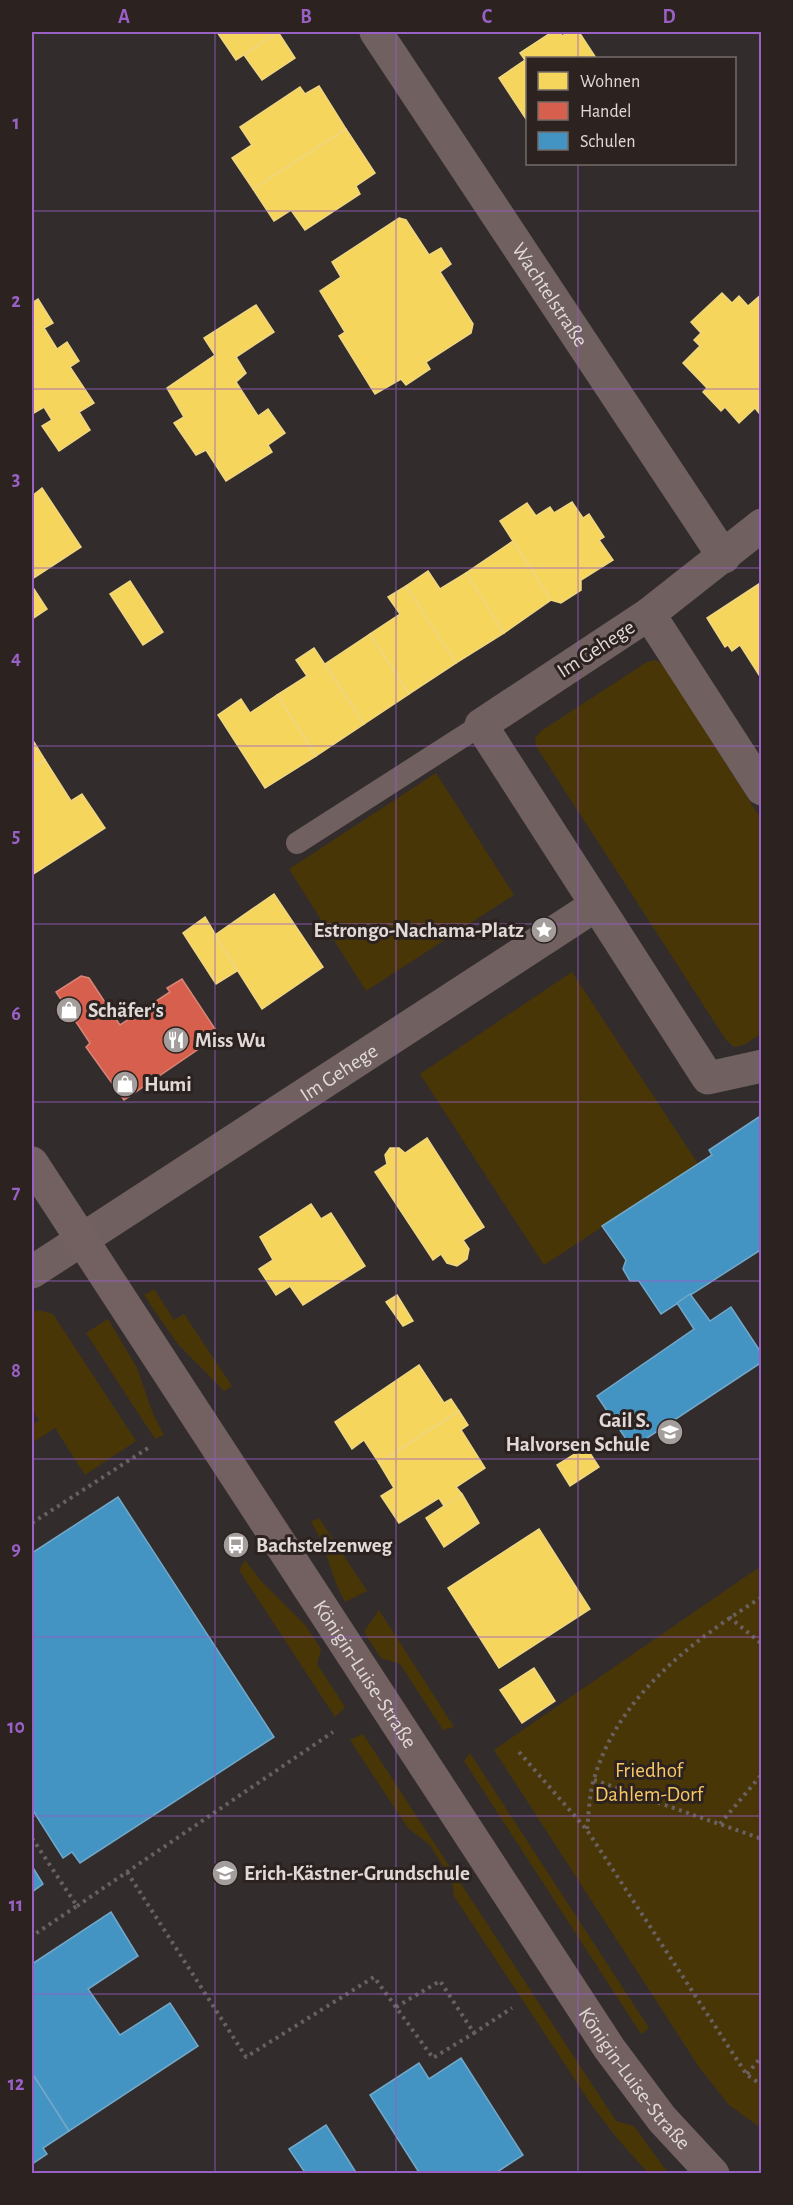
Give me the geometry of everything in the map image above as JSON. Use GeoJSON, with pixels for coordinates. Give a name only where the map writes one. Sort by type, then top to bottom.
{"type":"FeatureCollection","features":[{"type":"Feature","properties":{"kind":"main road","name":"Königin-Luise-Straße"},"geometry":{"type":"LineString","coordinates":[[32,1163],[609,2048],[662,2119],[713,2174]]}},
{"type":"Feature","properties":{"kind":"street","name":"Wachtelstraße"},"geometry":{"type":"LineString","coordinates":[[376,32],[724,557]]}},
{"type":"Feature","properties":{"kind":"street","name":"Im Gehege"},"geometry":{"type":"LineString","coordinates":[[481,725],[649,614],[762,525]]}},
{"type":"Feature","properties":{"kind":"street","name":"Im Gehege"},"geometry":{"type":"LineString","coordinates":[[649,614],[762,789]]}},
{"type":"Feature","properties":{"kind":"street"},"geometry":{"type":"LineString","coordinates":[[481,725],[708,1078],[762,1066]]}},
{"type":"Feature","properties":{"kind":"street","name":"Im Gehege"},"geometry":{"type":"LineString","coordinates":[[81,1239],[596,905]]}},
{"type":"Feature","properties":{"kind":"street"},"geometry":{"type":"LineString","coordinates":[[32,1272],[81,1239]]}},
{"type":"Feature","properties":{"kind":"lane"},"geometry":{"type":"LineString","coordinates":[[297,843],[481,725]]}},
{"type":"Feature","properties":{"kind":"path"},"geometry":{"type":"LineString","coordinates":[[32,1522],[148,1448]]}},
{"type":"Feature","properties":{"kind":"path"},"geometry":{"type":"LineString","coordinates":[[587,1830],[594,1780],[615,1727],[660,1672],[729,1617],[762,1597]]}},
{"type":"Feature","properties":{"kind":"path"},"geometry":{"type":"LineString","coordinates":[[729,1617],[762,1644]]}},
{"type":"Feature","properties":{"kind":"path"},"geometry":{"type":"LineString","coordinates":[[32,1936],[333,1732]]}},
{"type":"Feature","properties":{"kind":"path"},"geometry":{"type":"LineString","coordinates":[[519,1752],[587,1830],[747,2075],[762,2085]]}},
{"type":"Feature","properties":{"kind":"path"},"geometry":{"type":"LineString","coordinates":[[720,1824],[762,1774]]}},
{"type":"Feature","properties":{"kind":"path"},"geometry":{"type":"LineString","coordinates":[[594,1780],[762,1839]]}},
{"type":"Feature","properties":{"kind":"path"},"geometry":{"type":"LineString","coordinates":[[32,1838],[77,1906]]}},
{"type":"Feature","properties":{"kind":"path"},"geometry":{"type":"LineString","coordinates":[[127,1872],[246,2057],[374,1977],[433,2058],[512,2008]]}},
{"type":"Feature","properties":{"kind":"path"},"geometry":{"type":"LineString","coordinates":[[396,2007],[440,1981],[474,2032]]}},
{"type":"Feature","properties":{"kind":"path"},"geometry":{"type":"LineString","coordinates":[[747,2075],[762,2056]]}},
{"type":"Feature","properties":{"kind":"green space"},"geometry":{"type":"Polygon","coordinates":[[[656,660],[663,665],[761,819],[761,1034],[744,1045],[734,1047],[726,1040],[536,746],[535,738],[541,731],[647,662],[656,660]]]}},
{"type":"Feature","properties":{"kind":"green space"},"geometry":{"type":"Polygon","coordinates":[[[436,773],[514,895],[366,991],[289,869],[436,773]]]}},
{"type":"Feature","properties":{"kind":"green space"},"geometry":{"type":"Polygon","coordinates":[[[572,972],[698,1164],[544,1265],[420,1074],[572,972]]]}},
{"type":"Feature","properties":{"kind":"green space"},"geometry":{"type":"Polygon","coordinates":[[[154,1289],[174,1320],[184,1314],[232,1386],[224,1391],[177,1343],[144,1295],[154,1289]]]}},
{"type":"Feature","properties":{"kind":"green space"},"geometry":{"type":"Polygon","coordinates":[[[37,1310],[53,1314],[136,1441],[85,1475],[55,1428],[32,1443],[32,1425],[39,1420],[32,1409],[32,1313],[37,1310]]]}},
{"type":"Feature","properties":{"kind":"green space"},"geometry":{"type":"Polygon","coordinates":[[[108,1319],[137,1368],[153,1414],[164,1435],[155,1439],[86,1333],[108,1319]]]}},
{"type":"Feature","properties":{"kind":"green space"},"geometry":{"type":"Polygon","coordinates":[[[319,1518],[367,1591],[345,1602],[311,1522],[319,1518]]]}},
{"type":"Feature","properties":{"kind":"green space"},"geometry":{"type":"Polygon","coordinates":[[[245,1560],[261,1581],[306,1626],[321,1649],[317,1664],[345,1707],[335,1717],[239,1570],[245,1560]]]}},
{"type":"Feature","properties":{"kind":"green space","name":"Friedhof Dahlem-Dorf"},"geometry":{"type":"Polygon","coordinates":[[[761,1566],[761,2128],[729,2105],[699,2067],[494,1750],[761,1566]]]}},
{"type":"Feature","properties":{"kind":"green space"},"geometry":{"type":"Polygon","coordinates":[[[379,1610],[454,1727],[443,1730],[400,1664],[381,1658],[364,1632],[379,1610]]]}},
{"type":"Feature","properties":{"kind":"green space"},"geometry":{"type":"Polygon","coordinates":[[[363,1734],[616,2121],[634,2126],[668,2173],[648,2173],[591,2104],[454,1896],[452,1881],[430,1845],[408,1828],[350,1740],[363,1734]]]}},
{"type":"Feature","properties":{"kind":"green space"},"geometry":{"type":"Polygon","coordinates":[[[470,1753],[649,2028],[641,2034],[464,1761],[470,1753]]]}},
{"type":"Feature","properties":{"kind":"building: Wohnen"},"geometry":{"type":"Polygon","coordinates":[[[217,32],[279,32],[236,60],[217,32]]]}},
{"type":"Feature","properties":{"kind":"building: Wohnen"},"geometry":{"type":"Polygon","coordinates":[[[278,32],[295,58],[262,80],[244,55],[278,32]]]}},
{"type":"Feature","properties":{"kind":"building: Wohnen"},"geometry":{"type":"Polygon","coordinates":[[[552,32],[560,32],[562,36],[569,32],[579,32],[595,57],[526,57],[526,119],[499,78],[525,60],[520,53],[552,32]]]}},
{"type":"Feature","properties":{"kind":"building: Wohnen"},"geometry":{"type":"Polygon","coordinates":[[[319,86],[346,129],[253,189],[232,158],[252,145],[240,127],[300,87],[305,94],[319,86]]]}},
{"type":"Feature","properties":{"kind":"building: Wohnen"},"geometry":{"type":"Polygon","coordinates":[[[346,129],[375,173],[356,186],[360,194],[305,230],[291,210],[274,221],[253,189],[346,129]]]}},
{"type":"Feature","properties":{"kind":"building: Wohnen"},"geometry":{"type":"Polygon","coordinates":[[[399,218],[406,220],[429,255],[441,248],[451,264],[440,272],[473,324],[471,333],[426,362],[430,369],[406,385],[401,379],[375,394],[339,336],[345,332],[320,291],[341,277],[332,262],[399,218]]]}},
{"type":"Feature","properties":{"kind":"building: Wohnen"},"geometry":{"type":"Polygon","coordinates":[[[722,293],[732,303],[739,296],[748,306],[762,294],[762,411],[759,413],[755,408],[739,423],[725,407],[721,411],[703,392],[707,388],[683,363],[700,346],[694,340],[701,333],[691,322],[722,293]]]}},
{"type":"Feature","properties":{"kind":"building: Wohnen"},"geometry":{"type":"Polygon","coordinates":[[[38,299],[53,323],[44,328],[57,349],[67,342],[79,361],[70,367],[94,403],[79,412],[90,430],[59,451],[42,426],[52,420],[44,407],[34,413],[32,409],[32,303],[38,299]]]}},
{"type":"Feature","properties":{"kind":"building: Wohnen"},"geometry":{"type":"Polygon","coordinates":[[[256,305],[274,332],[236,357],[246,373],[236,382],[258,416],[268,409],[285,433],[268,445],[272,452],[226,481],[206,450],[196,455],[174,423],[184,417],[167,388],[215,355],[204,338],[256,305]]]}},
{"type":"Feature","properties":{"kind":"building: Wohnen"},"geometry":{"type":"Polygon","coordinates":[[[42,488],[81,547],[32,579],[32,496],[42,488]]]}},
{"type":"Feature","properties":{"kind":"building: Wohnen"},"geometry":{"type":"Polygon","coordinates":[[[572,502],[583,518],[589,514],[604,537],[599,540],[613,560],[581,580],[581,590],[561,603],[551,600],[500,521],[527,503],[536,516],[550,507],[554,513],[572,502]]]}},
{"type":"Feature","properties":{"kind":"building: Wohnen"},"geometry":{"type":"Polygon","coordinates":[[[513,541],[551,600],[504,633],[466,573],[513,541]]]}},
{"type":"Feature","properties":{"kind":"building: Wohnen"},"geometry":{"type":"Polygon","coordinates":[[[428,571],[440,589],[466,573],[504,633],[456,663],[406,586],[428,571]]]}},
{"type":"Feature","properties":{"kind":"building: Wohnen"},"geometry":{"type":"Polygon","coordinates":[[[130,581],[163,632],[143,645],[110,594],[130,581]]]}},
{"type":"Feature","properties":{"kind":"building: Wohnen"},"geometry":{"type":"Polygon","coordinates":[[[762,582],[761,678],[740,645],[732,651],[728,645],[725,647],[707,618],[762,582]]]}},
{"type":"Feature","properties":{"kind":"building: Wohnen"},"geometry":{"type":"Polygon","coordinates":[[[32,586],[47,609],[32,619],[32,586]]]}},
{"type":"Feature","properties":{"kind":"building: Wohnen"},"geometry":{"type":"Polygon","coordinates":[[[406,586],[456,663],[409,694],[370,634],[400,614],[388,597],[406,586]]]}},
{"type":"Feature","properties":{"kind":"building: Wohnen"},"geometry":{"type":"Polygon","coordinates":[[[370,634],[409,694],[364,724],[325,664],[370,634]]]}},
{"type":"Feature","properties":{"kind":"building: Wohnen"},"geometry":{"type":"Polygon","coordinates":[[[314,648],[364,724],[316,756],[277,695],[307,676],[296,660],[314,648]]]}},
{"type":"Feature","properties":{"kind":"building: Wohnen"},"geometry":{"type":"Polygon","coordinates":[[[277,695],[316,756],[265,788],[218,715],[241,699],[250,713],[277,695]]]}},
{"type":"Feature","properties":{"kind":"building: Wohnen"},"geometry":{"type":"Polygon","coordinates":[[[32,739],[45,760],[32,768],[32,739]]]}},
{"type":"Feature","properties":{"kind":"building: Wohnen"},"geometry":{"type":"Polygon","coordinates":[[[45,760],[71,801],[82,794],[105,828],[32,875],[32,768],[45,760]]]}},
{"type":"Feature","properties":{"kind":"building: Wohnen"},"geometry":{"type":"Polygon","coordinates":[[[274,894],[323,967],[262,1009],[215,935],[274,894]]]}},
{"type":"Feature","properties":{"kind":"building: Wohnen"},"geometry":{"type":"Polygon","coordinates":[[[205,917],[237,971],[216,984],[183,933],[205,917]]]}},
{"type":"Feature","properties":{"kind":"building: Wohnen"},"geometry":{"type":"Polygon","coordinates":[[[427,1138],[484,1227],[463,1240],[469,1249],[467,1259],[457,1266],[447,1263],[441,1254],[433,1260],[375,1172],[387,1164],[385,1155],[390,1148],[399,1148],[405,1153],[427,1138]]]}},
{"type":"Feature","properties":{"kind":"building: Wohnen"},"geometry":{"type":"Polygon","coordinates":[[[311,1204],[321,1219],[331,1213],[365,1266],[303,1305],[290,1286],[276,1295],[259,1269],[273,1260],[260,1237],[311,1204]]]}},
{"type":"Feature","properties":{"kind":"building: Wohnen"},"geometry":{"type":"Polygon","coordinates":[[[397,1295],[413,1321],[403,1326],[386,1302],[397,1295]]]}},
{"type":"Feature","properties":{"kind":"building: Wohnen"},"geometry":{"type":"Polygon","coordinates":[[[419,1365],[444,1403],[451,1399],[459,1411],[379,1463],[364,1440],[352,1449],[335,1422],[419,1365]]]}},
{"type":"Feature","properties":{"kind":"building: Wohnen"},"geometry":{"type":"Polygon","coordinates":[[[459,1411],[468,1425],[461,1430],[485,1468],[456,1487],[462,1494],[444,1506],[439,1498],[399,1523],[381,1496],[394,1488],[379,1463],[459,1411]]]}},
{"type":"Feature","properties":{"kind":"building: Wohnen"},"geometry":{"type":"Polygon","coordinates":[[[586,1447],[599,1467],[570,1486],[557,1465],[586,1447]]]}},
{"type":"Feature","properties":{"kind":"building: Wohnen"},"geometry":{"type":"Polygon","coordinates":[[[462,1494],[479,1523],[444,1547],[426,1518],[462,1494]]]}},
{"type":"Feature","properties":{"kind":"building: Wohnen"},"geometry":{"type":"Polygon","coordinates":[[[539,1529],[590,1609],[499,1668],[448,1588],[539,1529]]]}},
{"type":"Feature","properties":{"kind":"building: Wohnen"},"geometry":{"type":"Polygon","coordinates":[[[534,1668],[555,1701],[522,1723],[500,1690],[534,1668]]]}},
{"type":"Feature","properties":{"kind":"building: Handel"},"geometry":{"type":"Polygon","coordinates":[[[81,976],[89,978],[120,1025],[170,992],[167,988],[182,979],[219,1035],[124,1100],[86,1047],[90,1043],[56,992],[81,976]]]}},
{"type":"Feature","properties":{"kind":"building: Schulen"},"geometry":{"type":"Polygon","coordinates":[[[762,1115],[762,1249],[661,1314],[639,1281],[630,1281],[623,1269],[626,1260],[602,1226],[712,1155],[709,1150],[762,1115]]]}},
{"type":"Feature","properties":{"kind":"building: Schulen"},"geometry":{"type":"Polygon","coordinates":[[[690,1294],[710,1321],[731,1307],[762,1354],[762,1362],[632,1448],[597,1396],[694,1329],[677,1303],[690,1294]]]}},
{"type":"Feature","properties":{"kind":"building: Schulen"},"geometry":{"type":"Polygon","coordinates":[[[118,1497],[274,1737],[80,1863],[72,1852],[63,1858],[32,1809],[32,1553],[118,1497]]]}},
{"type":"Feature","properties":{"kind":"building: Schulen"},"geometry":{"type":"Polygon","coordinates":[[[32,1866],[43,1884],[32,1892],[32,1866]]]}},
{"type":"Feature","properties":{"kind":"building: Schulen"},"geometry":{"type":"Polygon","coordinates":[[[111,1912],[138,1956],[88,1989],[120,2035],[170,2003],[198,2046],[69,2131],[32,2073],[32,1964],[111,1912]]]}},
{"type":"Feature","properties":{"kind":"building: Schulen"},"geometry":{"type":"Polygon","coordinates":[[[461,2058],[523,2155],[494,2174],[420,2174],[370,2095],[419,2063],[429,2079],[461,2058]]]}},
{"type":"Feature","properties":{"kind":"building: Schulen"},"geometry":{"type":"Polygon","coordinates":[[[32,2073],[69,2131],[43,2148],[47,2154],[32,2164],[32,2073]]]}},
{"type":"Feature","properties":{"kind":"building: Schulen"},"geometry":{"type":"Polygon","coordinates":[[[326,2125],[357,2174],[306,2174],[289,2149],[326,2125]]]}},
{"type":"Feature","properties":{"kind":"place","name":"Estrongo-Nachama-Platz"},"geometry":{"type":"Point","coordinates":[544,930]}},
{"type":"Feature","properties":{"kind":"place","name":"Schäfer's"},"geometry":{"type":"Point","coordinates":[69,1010]}},
{"type":"Feature","properties":{"kind":"place","name":"Miss Wu"},"geometry":{"type":"Point","coordinates":[176,1040]}},
{"type":"Feature","properties":{"kind":"place","name":"Humi"},"geometry":{"type":"Point","coordinates":[125,1084]}},
{"type":"Feature","properties":{"kind":"place","name":"Gail S. Halvorsen Schule"},"geometry":{"type":"Point","coordinates":[670,1432]}},
{"type":"Feature","properties":{"kind":"place","name":"Bachstelzenweg"},"geometry":{"type":"Point","coordinates":[236,1545]}},
{"type":"Feature","properties":{"kind":"place","name":"Erich-Kästner-Grundschule"},"geometry":{"type":"Point","coordinates":[225,1873]}}]}
